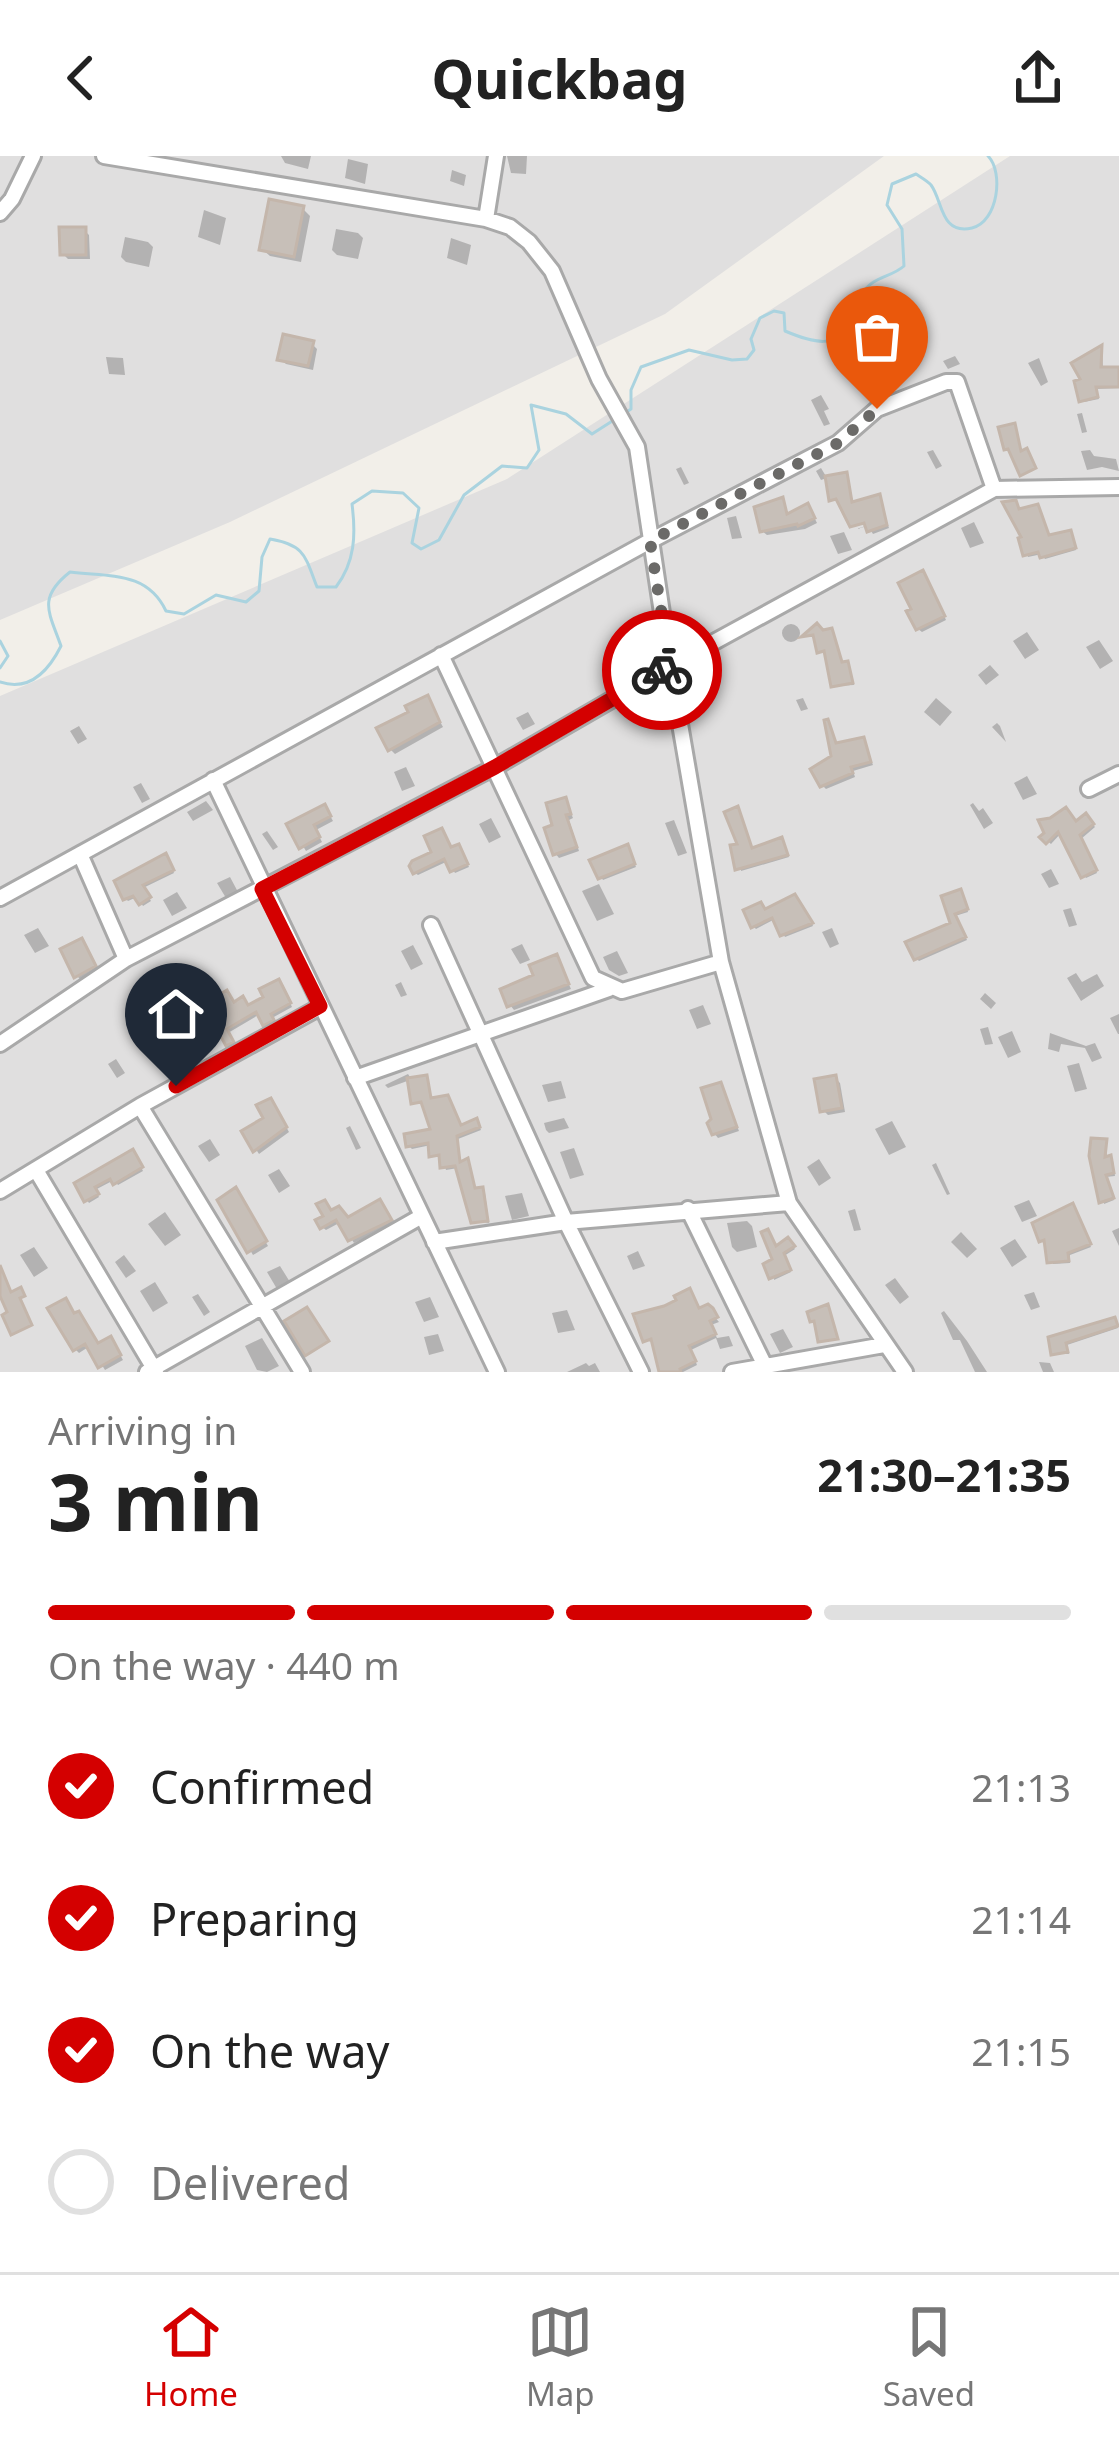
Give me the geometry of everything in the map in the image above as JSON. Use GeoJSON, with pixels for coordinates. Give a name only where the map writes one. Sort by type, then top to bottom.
{"type":"FeatureCollection","features":[{"type":"Feature","properties":{"kind":"street"},"geometry":{"type":"LineString","coordinates":[[0,213],[33,156]]}},
{"type":"Feature","properties":{"kind":"street"},"geometry":{"type":"LineString","coordinates":[[104,156],[485,219],[510,227],[552,271],[637,447],[722,962],[789,1203],[905,1372]]}},
{"type":"Feature","properties":{"kind":"street"},"geometry":{"type":"LineString","coordinates":[[485,219],[496,156]]}},
{"type":"Feature","properties":{"kind":"street"},"geometry":{"type":"LineString","coordinates":[[0,898],[838,443],[877,409],[957,382],[994,489]]}},
{"type":"Feature","properties":{"kind":"street"},"geometry":{"type":"LineString","coordinates":[[0,1044],[126,959],[495,767],[994,489],[1119,487]]}},
{"type":"Feature","properties":{"kind":"street"},"geometry":{"type":"LineString","coordinates":[[441,655],[593,978],[622,991],[722,962]]}},
{"type":"Feature","properties":{"kind":"street"},"geometry":{"type":"LineString","coordinates":[[1089,789],[1119,774]]}},
{"type":"Feature","properties":{"kind":"street"},"geometry":{"type":"LineString","coordinates":[[213,780],[497,1372]]}},
{"type":"Feature","properties":{"kind":"street"},"geometry":{"type":"LineString","coordinates":[[80,854],[126,959]]}},
{"type":"Feature","properties":{"kind":"street"},"geometry":{"type":"LineString","coordinates":[[431,925],[566,1222],[641,1372]]}},
{"type":"Feature","properties":{"kind":"street"},"geometry":{"type":"LineString","coordinates":[[355,1078],[609,988]]}},
{"type":"Feature","properties":{"kind":"street"},"geometry":{"type":"LineString","coordinates":[[0,1191],[320,1006]]}},
{"type":"Feature","properties":{"kind":"street"},"geometry":{"type":"LineString","coordinates":[[140,1106],[302,1372]]}},
{"type":"Feature","properties":{"kind":"street"},"geometry":{"type":"LineString","coordinates":[[36,1170],[153,1371],[422,1216]]}},
{"type":"Feature","properties":{"kind":"street"},"geometry":{"type":"LineString","coordinates":[[434,1242],[566,1222],[789,1203]]}},
{"type":"Feature","properties":{"kind":"street"},"geometry":{"type":"LineString","coordinates":[[688,1209],[766,1368]]}},
{"type":"Feature","properties":{"kind":"street"},"geometry":{"type":"LineString","coordinates":[[732,1372],[884,1345]]}},
{"type":"Feature","properties":{"kind":"shaded area"},"geometry":{"type":"Polygon","coordinates":[[[0,156],[884,156],[665,314],[230,522],[0,620],[0,156]]]}},
{"type":"Feature","properties":{"kind":"shaded area"},"geometry":{"type":"Polygon","coordinates":[[[1010,156],[1119,156],[1119,1372],[0,1372],[0,696],[507,479],[1010,156]]]}},
{"type":"Feature","properties":{"kind":"building"},"geometry":{"type":"Polygon","coordinates":[[[269,199],[304,206],[294,257],[259,250],[269,199]]]}},
{"type":"Feature","properties":{"kind":"building"},"geometry":{"type":"Polygon","coordinates":[[[59,227],[86,227],[86,255],[60,255],[59,227]]]}},
{"type":"Feature","properties":{"kind":"building"},"geometry":{"type":"Polygon","coordinates":[[[283,334],[314,341],[308,366],[277,360],[283,334]]]}},
{"type":"Feature","properties":{"kind":"building"},"geometry":{"type":"Polygon","coordinates":[[[1102,345],[1101,367],[1119,367],[1119,387],[1096,387],[1098,397],[1079,402],[1074,381],[1080,379],[1071,363],[1102,345]]]}},
{"type":"Feature","properties":{"kind":"building"},"geometry":{"type":"Polygon","coordinates":[[[1015,423],[1021,451],[1027,448],[1036,468],[1020,476],[1008,449],[1004,450],[998,427],[1015,423]]]}},
{"type":"Feature","properties":{"kind":"building"},"geometry":{"type":"Polygon","coordinates":[[[847,472],[852,502],[880,494],[887,525],[867,532],[864,523],[850,527],[836,499],[829,501],[825,476],[847,472]]]}},
{"type":"Feature","properties":{"kind":"building"},"geometry":{"type":"Polygon","coordinates":[[[783,497],[787,514],[808,503],[815,518],[760,532],[754,507],[783,497]]]}},
{"type":"Feature","properties":{"kind":"building"},"geometry":{"type":"Polygon","coordinates":[[[1016,500],[1019,509],[1038,504],[1049,535],[1071,530],[1076,548],[1040,558],[1038,552],[1023,556],[1021,537],[1002,502],[1016,500]]]}},
{"type":"Feature","properties":{"kind":"building"},"geometry":{"type":"Polygon","coordinates":[[[923,570],[945,616],[916,630],[898,583],[923,570]]]}},
{"type":"Feature","properties":{"kind":"building"},"geometry":{"type":"Polygon","coordinates":[[[817,623],[823,630],[832,628],[853,683],[831,687],[824,651],[817,653],[813,635],[801,637],[817,623]]]}},
{"type":"Feature","properties":{"kind":"building"},"geometry":{"type":"Polygon","coordinates":[[[428,695],[440,722],[388,751],[376,728],[408,712],[405,706],[428,695]]]}},
{"type":"Feature","properties":{"kind":"building"},"geometry":{"type":"Polygon","coordinates":[[[828,719],[836,743],[864,737],[871,762],[851,767],[853,773],[820,787],[810,769],[831,756],[824,720],[828,719]]]}},
{"type":"Feature","properties":{"kind":"building"},"geometry":{"type":"Polygon","coordinates":[[[566,797],[571,814],[566,815],[577,847],[553,855],[544,828],[552,825],[546,803],[566,797]]]}},
{"type":"Feature","properties":{"kind":"building"},"geometry":{"type":"Polygon","coordinates":[[[325,804],[331,816],[314,825],[320,837],[299,849],[286,824],[325,804]]]}},
{"type":"Feature","properties":{"kind":"building"},"geometry":{"type":"Polygon","coordinates":[[[738,806],[752,848],[782,837],[788,855],[735,870],[730,845],[737,844],[724,812],[738,806]]]}},
{"type":"Feature","properties":{"kind":"building"},"geometry":{"type":"Polygon","coordinates":[[[1066,807],[1076,821],[1086,813],[1094,824],[1080,835],[1097,870],[1081,878],[1058,832],[1046,844],[1039,837],[1044,833],[1038,820],[1066,807]]]}},
{"type":"Feature","properties":{"kind":"building"},"geometry":{"type":"Polygon","coordinates":[[[442,828],[451,847],[459,844],[468,864],[450,872],[444,859],[413,874],[412,861],[431,852],[424,836],[442,828]]]}},
{"type":"Feature","properties":{"kind":"building"},"geometry":{"type":"Polygon","coordinates":[[[628,844],[635,864],[598,879],[589,860],[628,844]]]}},
{"type":"Feature","properties":{"kind":"building"},"geometry":{"type":"Polygon","coordinates":[[[166,853],[174,870],[143,885],[151,897],[139,905],[133,896],[123,900],[114,881],[166,853]]]}},
{"type":"Feature","properties":{"kind":"building"},"geometry":{"type":"Polygon","coordinates":[[[961,889],[968,909],[955,914],[966,937],[914,960],[905,942],[950,923],[941,896],[961,889]]]}},
{"type":"Feature","properties":{"kind":"building"},"geometry":{"type":"Polygon","coordinates":[[[795,894],[813,923],[780,936],[772,918],[751,928],[743,910],[761,902],[765,909],[795,894]]]}},
{"type":"Feature","properties":{"kind":"building"},"geometry":{"type":"Polygon","coordinates":[[[82,938],[96,966],[74,978],[60,949],[82,938]]]}},
{"type":"Feature","properties":{"kind":"building"},"geometry":{"type":"Polygon","coordinates":[[[557,954],[569,984],[507,1007],[500,989],[533,975],[529,965],[557,954]]]}},
{"type":"Feature","properties":{"kind":"building"},"geometry":{"type":"Polygon","coordinates":[[[279,979],[291,1003],[271,1014],[274,1020],[263,1026],[256,1012],[227,1029],[234,1042],[226,1046],[203,1004],[227,990],[234,1002],[243,996],[248,1005],[263,997],[259,989],[279,979]]]}},
{"type":"Feature","properties":{"kind":"building"},"geometry":{"type":"Polygon","coordinates":[[[427,1075],[431,1098],[448,1095],[461,1125],[477,1118],[480,1127],[457,1136],[460,1162],[468,1158],[475,1188],[483,1187],[488,1221],[471,1223],[455,1166],[440,1168],[439,1155],[429,1157],[428,1143],[406,1147],[404,1134],[430,1129],[421,1102],[411,1104],[407,1078],[427,1075]]]}},
{"type":"Feature","properties":{"kind":"building"},"geometry":{"type":"Polygon","coordinates":[[[836,1075],[842,1108],[820,1112],[814,1079],[836,1075]]]}},
{"type":"Feature","properties":{"kind":"building"},"geometry":{"type":"Polygon","coordinates":[[[721,1082],[737,1127],[712,1135],[701,1088],[721,1082]]]}},
{"type":"Feature","properties":{"kind":"building"},"geometry":{"type":"Polygon","coordinates":[[[271,1098],[287,1127],[253,1152],[241,1131],[263,1118],[256,1105],[271,1098]]]}},
{"type":"Feature","properties":{"kind":"building"},"geometry":{"type":"Polygon","coordinates":[[[1091,1138],[1107,1139],[1105,1157],[1111,1155],[1114,1173],[1106,1175],[1114,1198],[1099,1203],[1089,1156],[1091,1138]]]}},
{"type":"Feature","properties":{"kind":"building"},"geometry":{"type":"Polygon","coordinates":[[[133,1149],[143,1167],[113,1185],[110,1179],[95,1187],[99,1194],[84,1202],[74,1183],[133,1149]]]}},
{"type":"Feature","properties":{"kind":"building"},"geometry":{"type":"Polygon","coordinates":[[[236,1187],[267,1241],[247,1253],[217,1200],[236,1187]]]}},
{"type":"Feature","properties":{"kind":"building"},"geometry":{"type":"Polygon","coordinates":[[[380,1199],[392,1220],[348,1241],[336,1220],[320,1229],[315,1220],[323,1216],[316,1204],[325,1200],[331,1210],[339,1206],[348,1217],[380,1199]]]}},
{"type":"Feature","properties":{"kind":"building"},"geometry":{"type":"Polygon","coordinates":[[[1073,1203],[1091,1244],[1068,1253],[1069,1261],[1047,1263],[1044,1240],[1039,1242],[1032,1223],[1073,1203]]]}},
{"type":"Feature","properties":{"kind":"building"},"geometry":{"type":"Polygon","coordinates":[[[768,1229],[776,1246],[788,1237],[795,1246],[784,1253],[791,1270],[769,1279],[763,1264],[772,1259],[761,1232],[768,1229]]]}},
{"type":"Feature","properties":{"kind":"building"},"geometry":{"type":"Polygon","coordinates":[[[0,1265],[11,1292],[21,1287],[25,1296],[20,1298],[32,1325],[11,1335],[2,1315],[7,1312],[0,1296],[0,1265]]]}},
{"type":"Feature","properties":{"kind":"building"},"geometry":{"type":"Polygon","coordinates":[[[690,1288],[699,1308],[708,1304],[713,1308],[718,1317],[710,1321],[716,1334],[689,1346],[696,1361],[681,1372],[659,1372],[651,1339],[643,1342],[633,1314],[664,1306],[690,1288]]]}},
{"type":"Feature","properties":{"kind":"building"},"geometry":{"type":"Polygon","coordinates":[[[66,1298],[98,1343],[111,1336],[121,1355],[98,1368],[85,1344],[73,1351],[47,1308],[66,1298]]]}},
{"type":"Feature","properties":{"kind":"building"},"geometry":{"type":"Polygon","coordinates":[[[828,1304],[838,1339],[818,1342],[807,1312],[828,1304]]]}},
{"type":"Feature","properties":{"kind":"building"},"geometry":{"type":"Polygon","coordinates":[[[307,1307],[329,1341],[305,1356],[284,1321],[307,1307]]]}},
{"type":"Feature","properties":{"kind":"building"},"geometry":{"type":"Polygon","coordinates":[[[1115,1317],[1118,1326],[1066,1343],[1068,1352],[1051,1355],[1048,1337],[1115,1317]]]}},
{"type":"Feature","properties":{"kind":"waterway"},"geometry":{"type":"LineString","coordinates":[[625,413],[631,409],[631,390],[641,367],[689,350],[747,359],[754,350],[751,339],[760,318],[774,311],[784,313],[785,331],[795,335],[814,341],[841,337],[856,321],[868,287],[904,266],[902,229],[887,205],[892,184],[916,174],[931,185],[948,222],[972,228],[988,216],[996,196],[996,173],[988,156]]}},
{"type":"Feature","properties":{"kind":"waterway"},"geometry":{"type":"LineString","coordinates":[[0,682],[29,681],[56,655],[61,646],[49,598],[70,572],[138,582],[166,611],[184,614],[216,595],[246,602],[259,591],[262,557],[270,539],[302,554],[317,587],[336,587],[353,548],[352,504],[372,491],[403,493],[419,508],[412,543],[421,549],[439,540],[464,495],[502,466],[527,468],[539,450],[531,405],[566,414],[592,434],[617,418]]}},
{"type":"Feature","properties":{"kind":"waterway"},"geometry":{"type":"LineString","coordinates":[[0,641],[8,656],[0,668]]}},
{"type":"Feature","properties":{"kind":"way so far"},"geometry":{"type":"LineString","coordinates":[[662,670],[670,666],[650,541],[838,443],[877,409]]}},
{"type":"Feature","properties":{"kind":"route"},"geometry":{"type":"LineString","coordinates":[[176,1086],[320,1006],[262,889],[495,767],[662,670]]}}]}
